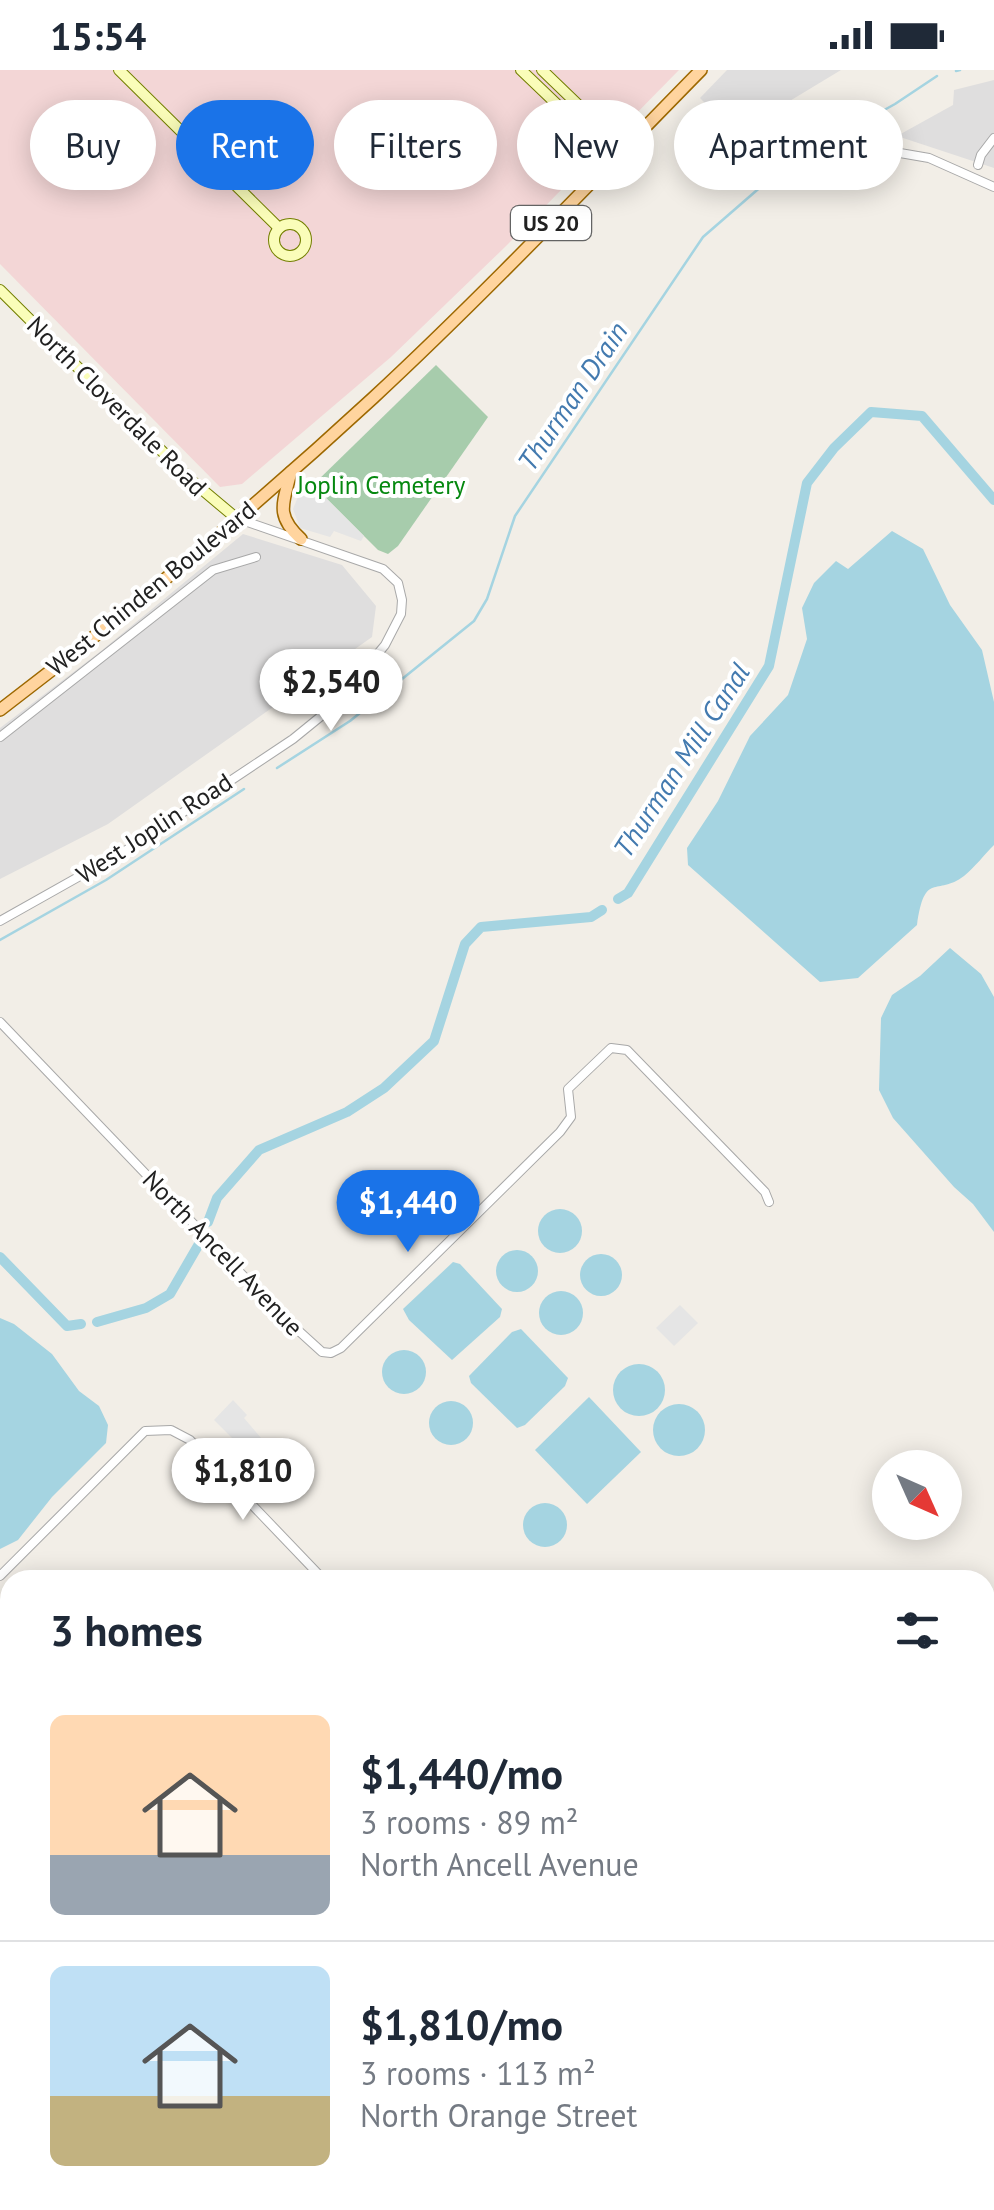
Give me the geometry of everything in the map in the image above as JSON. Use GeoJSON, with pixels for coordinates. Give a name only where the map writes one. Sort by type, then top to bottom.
{"type":"FeatureCollection","features":[{"type":"Feature","properties":{"kind":"main road","name":"West Chinden Boulevard"},"geometry":{"type":"LineString","coordinates":[[654,119],[701,70]]}},
{"type":"Feature","properties":{"kind":"main road","name":"West Chinden Boulevard"},"geometry":{"type":"LineString","coordinates":[[0,710],[292,470],[377,394],[583,190]]}},
{"type":"Feature","properties":{"kind":"main road"},"geometry":{"type":"LineString","coordinates":[[292,470],[282,507],[283,519],[302,539]]}},
{"type":"Feature","properties":{"kind":"street"},"geometry":{"type":"LineString","coordinates":[[119,70],[279,228]]}},
{"type":"Feature","properties":{"kind":"street"},"geometry":{"type":"LineString","coordinates":[[521,70],[552,100]]}},
{"type":"Feature","properties":{"kind":"street"},"geometry":{"type":"LineString","coordinates":[[542,70],[573,100]]}},
{"type":"Feature","properties":{"kind":"street"},"geometry":{"type":"LineString","coordinates":[[978,166],[994,138]]}},
{"type":"Feature","properties":{"kind":"street"},"geometry":{"type":"LineString","coordinates":[[903,154],[929,158],[994,188]]}},
{"type":"Feature","properties":{"kind":"street","name":"North Cloverdale Road"},"geometry":{"type":"LineString","coordinates":[[0,290],[192,482],[236,518]]}},
{"type":"Feature","properties":{"kind":"street","name":"West Joplin Road"},"geometry":{"type":"LineString","coordinates":[[0,921],[128,849],[293,739],[361,678],[394,631],[402,600],[398,583],[383,570],[236,518]]}},
{"type":"Feature","properties":{"kind":"street"},"geometry":{"type":"LineString","coordinates":[[0,737],[214,570],[256,557]]}},
{"type":"Feature","properties":{"kind":"street","name":"North Ancell Avenue"},"geometry":{"type":"LineString","coordinates":[[0,1022],[322,1352],[341,1348],[560,1132],[571,1117],[568,1089],[611,1048],[628,1050],[765,1192],[769,1202]]}},
{"type":"Feature","properties":{"kind":"street"},"geometry":{"type":"LineString","coordinates":[[6,1570],[146,1430],[171,1430],[190,1440],[314,1570]]}},
{"type":"Feature","properties":{"kind":"shaded area"},"geometry":{"type":"Polygon","coordinates":[[[0,70],[679,70],[650,100],[517,100],[517,190],[561,190],[391,357],[242,484],[220,487],[0,264],[0,70]]]}},
{"type":"Feature","properties":{"kind":"shaded area"},"geometry":{"type":"Polygon","coordinates":[[[727,70],[841,70],[791,100],[700,98],[727,70]]]}},
{"type":"Feature","properties":{"kind":"shaded area"},"geometry":{"type":"Polygon","coordinates":[[[994,80],[994,168],[903,138],[903,133],[953,105],[954,90],[994,80]]]}},
{"type":"Feature","properties":{"kind":"shaded area"},"geometry":{"type":"Polygon","coordinates":[[[311,483],[364,536],[361,541],[334,531],[330,537],[300,528],[293,509],[300,492],[311,483]]]}},
{"type":"Feature","properties":{"kind":"shaded area"},"geometry":{"type":"Polygon","coordinates":[[[243,534],[342,565],[376,606],[372,637],[108,824],[0,879],[0,728],[243,534]]]}},
{"type":"Feature","properties":{"kind":"shaded area"},"geometry":{"type":"Polygon","coordinates":[[[680,1305],[698,1323],[674,1346],[656,1328],[680,1305]]]}},
{"type":"Feature","properties":{"kind":"shaded area"},"geometry":{"type":"Polygon","coordinates":[[[233,1400],[267,1445],[253,1459],[214,1420],[233,1400]]]}},
{"type":"Feature","properties":{"kind":"green space","name":"Joplin Cemetery"},"geometry":{"type":"Polygon","coordinates":[[[436,365],[488,417],[398,546],[388,554],[378,550],[313,485],[436,365]]]}},
{"type":"Feature","properties":{"kind":"water"},"geometry":{"type":"Polygon","coordinates":[[[892,531],[923,549],[950,605],[982,650],[994,702],[994,845],[964,876],[928,891],[917,925],[858,978],[820,982],[688,865],[687,848],[718,801],[750,736],[788,695],[807,639],[802,608],[814,583],[836,561],[848,569],[892,531]]]}},
{"type":"Feature","properties":{"kind":"water"},"geometry":{"type":"Polygon","coordinates":[[[950,948],[981,974],[994,997],[994,1232],[893,1118],[879,1090],[881,1018],[892,995],[950,948]]]}},
{"type":"Feature","properties":{"kind":"water"},"geometry":{"type":"Polygon","coordinates":[[[560,1209],[575,1216],[582,1231],[575,1246],[560,1253],[545,1246],[538,1231],[545,1216],[560,1209]]]}},
{"type":"Feature","properties":{"kind":"water"},"geometry":{"type":"Polygon","coordinates":[[[517,1250],[532,1256],[538,1271],[532,1286],[517,1292],[502,1286],[496,1271],[502,1256],[517,1250]]]}},
{"type":"Feature","properties":{"kind":"water"},"geometry":{"type":"Polygon","coordinates":[[[601,1254],[616,1260],[622,1275],[616,1290],[601,1296],[586,1290],[580,1275],[586,1260],[601,1254]]]}},
{"type":"Feature","properties":{"kind":"water"},"geometry":{"type":"Polygon","coordinates":[[[453,1262],[460,1264],[502,1309],[500,1317],[452,1360],[409,1320],[403,1309],[453,1262]]]}},
{"type":"Feature","properties":{"kind":"water"},"geometry":{"type":"Polygon","coordinates":[[[561,1291],[576,1298],[583,1313],[576,1328],[561,1335],[546,1328],[539,1313],[546,1298],[561,1291]]]}},
{"type":"Feature","properties":{"kind":"water"},"geometry":{"type":"Polygon","coordinates":[[[0,1318],[14,1324],[52,1354],[79,1391],[99,1406],[108,1425],[106,1443],[52,1497],[18,1540],[0,1549],[0,1318]]]}},
{"type":"Feature","properties":{"kind":"water"},"geometry":{"type":"Polygon","coordinates":[[[521,1329],[568,1378],[565,1386],[525,1425],[517,1428],[471,1383],[469,1376],[512,1332],[521,1329]]]}},
{"type":"Feature","properties":{"kind":"water"},"geometry":{"type":"Polygon","coordinates":[[[404,1350],[419,1357],[426,1372],[419,1387],[404,1394],[389,1387],[382,1372],[389,1357],[404,1350]]]}},
{"type":"Feature","properties":{"kind":"water"},"geometry":{"type":"Polygon","coordinates":[[[639,1364],[657,1372],[665,1390],[657,1408],[639,1416],[621,1408],[613,1390],[621,1372],[639,1364]]]}},
{"type":"Feature","properties":{"kind":"water"},"geometry":{"type":"Polygon","coordinates":[[[589,1397],[641,1452],[587,1504],[535,1450],[589,1397]]]}},
{"type":"Feature","properties":{"kind":"water"},"geometry":{"type":"Polygon","coordinates":[[[451,1401],[466,1408],[473,1423],[466,1438],[451,1445],[436,1438],[429,1423],[436,1408],[451,1401]]]}},
{"type":"Feature","properties":{"kind":"water"},"geometry":{"type":"Polygon","coordinates":[[[679,1404],[697,1412],[705,1430],[697,1448],[679,1456],[661,1448],[653,1430],[661,1412],[679,1404]]]}},
{"type":"Feature","properties":{"kind":"water"},"geometry":{"type":"Polygon","coordinates":[[[545,1503],[560,1510],[567,1525],[560,1540],[545,1547],[530,1540],[523,1525],[530,1510],[545,1503]]]}},
{"type":"Feature","properties":{"kind":"waterway","name":"Thurman Drain"},"geometry":{"type":"LineString","coordinates":[[956,71],[960,70]]}},
{"type":"Feature","properties":{"kind":"waterway","name":"Thurman Drain"},"geometry":{"type":"LineString","coordinates":[[277,768],[350,721],[474,621],[487,599],[515,516],[703,237],[787,164],[937,76]]}},
{"type":"Feature","properties":{"kind":"waterway","name":"Thurman Mill Canal"},"geometry":{"type":"LineString","coordinates":[[618,899],[628,893],[769,666],[807,483],[834,448],[871,412],[922,416],[994,500]]}},
{"type":"Feature","properties":{"kind":"waterway","name":"Thurman Drain"},"geometry":{"type":"LineString","coordinates":[[0,940],[106,880],[244,789]]}},
{"type":"Feature","properties":{"kind":"waterway","name":"Thurman Mill Canal"},"geometry":{"type":"LineString","coordinates":[[208,1222],[217,1198],[259,1150],[347,1112],[384,1088],[434,1041],[465,944],[481,927],[591,917],[602,910]]}},
{"type":"Feature","properties":{"kind":"waterway","name":"Thurman Mill Canal"},"geometry":{"type":"LineString","coordinates":[[97,1322],[146,1308],[170,1294],[199,1244]]}},
{"type":"Feature","properties":{"kind":"waterway","name":"Thurman Mill Canal"},"geometry":{"type":"LineString","coordinates":[[0,1257],[67,1326],[81,1324]]}}]}
